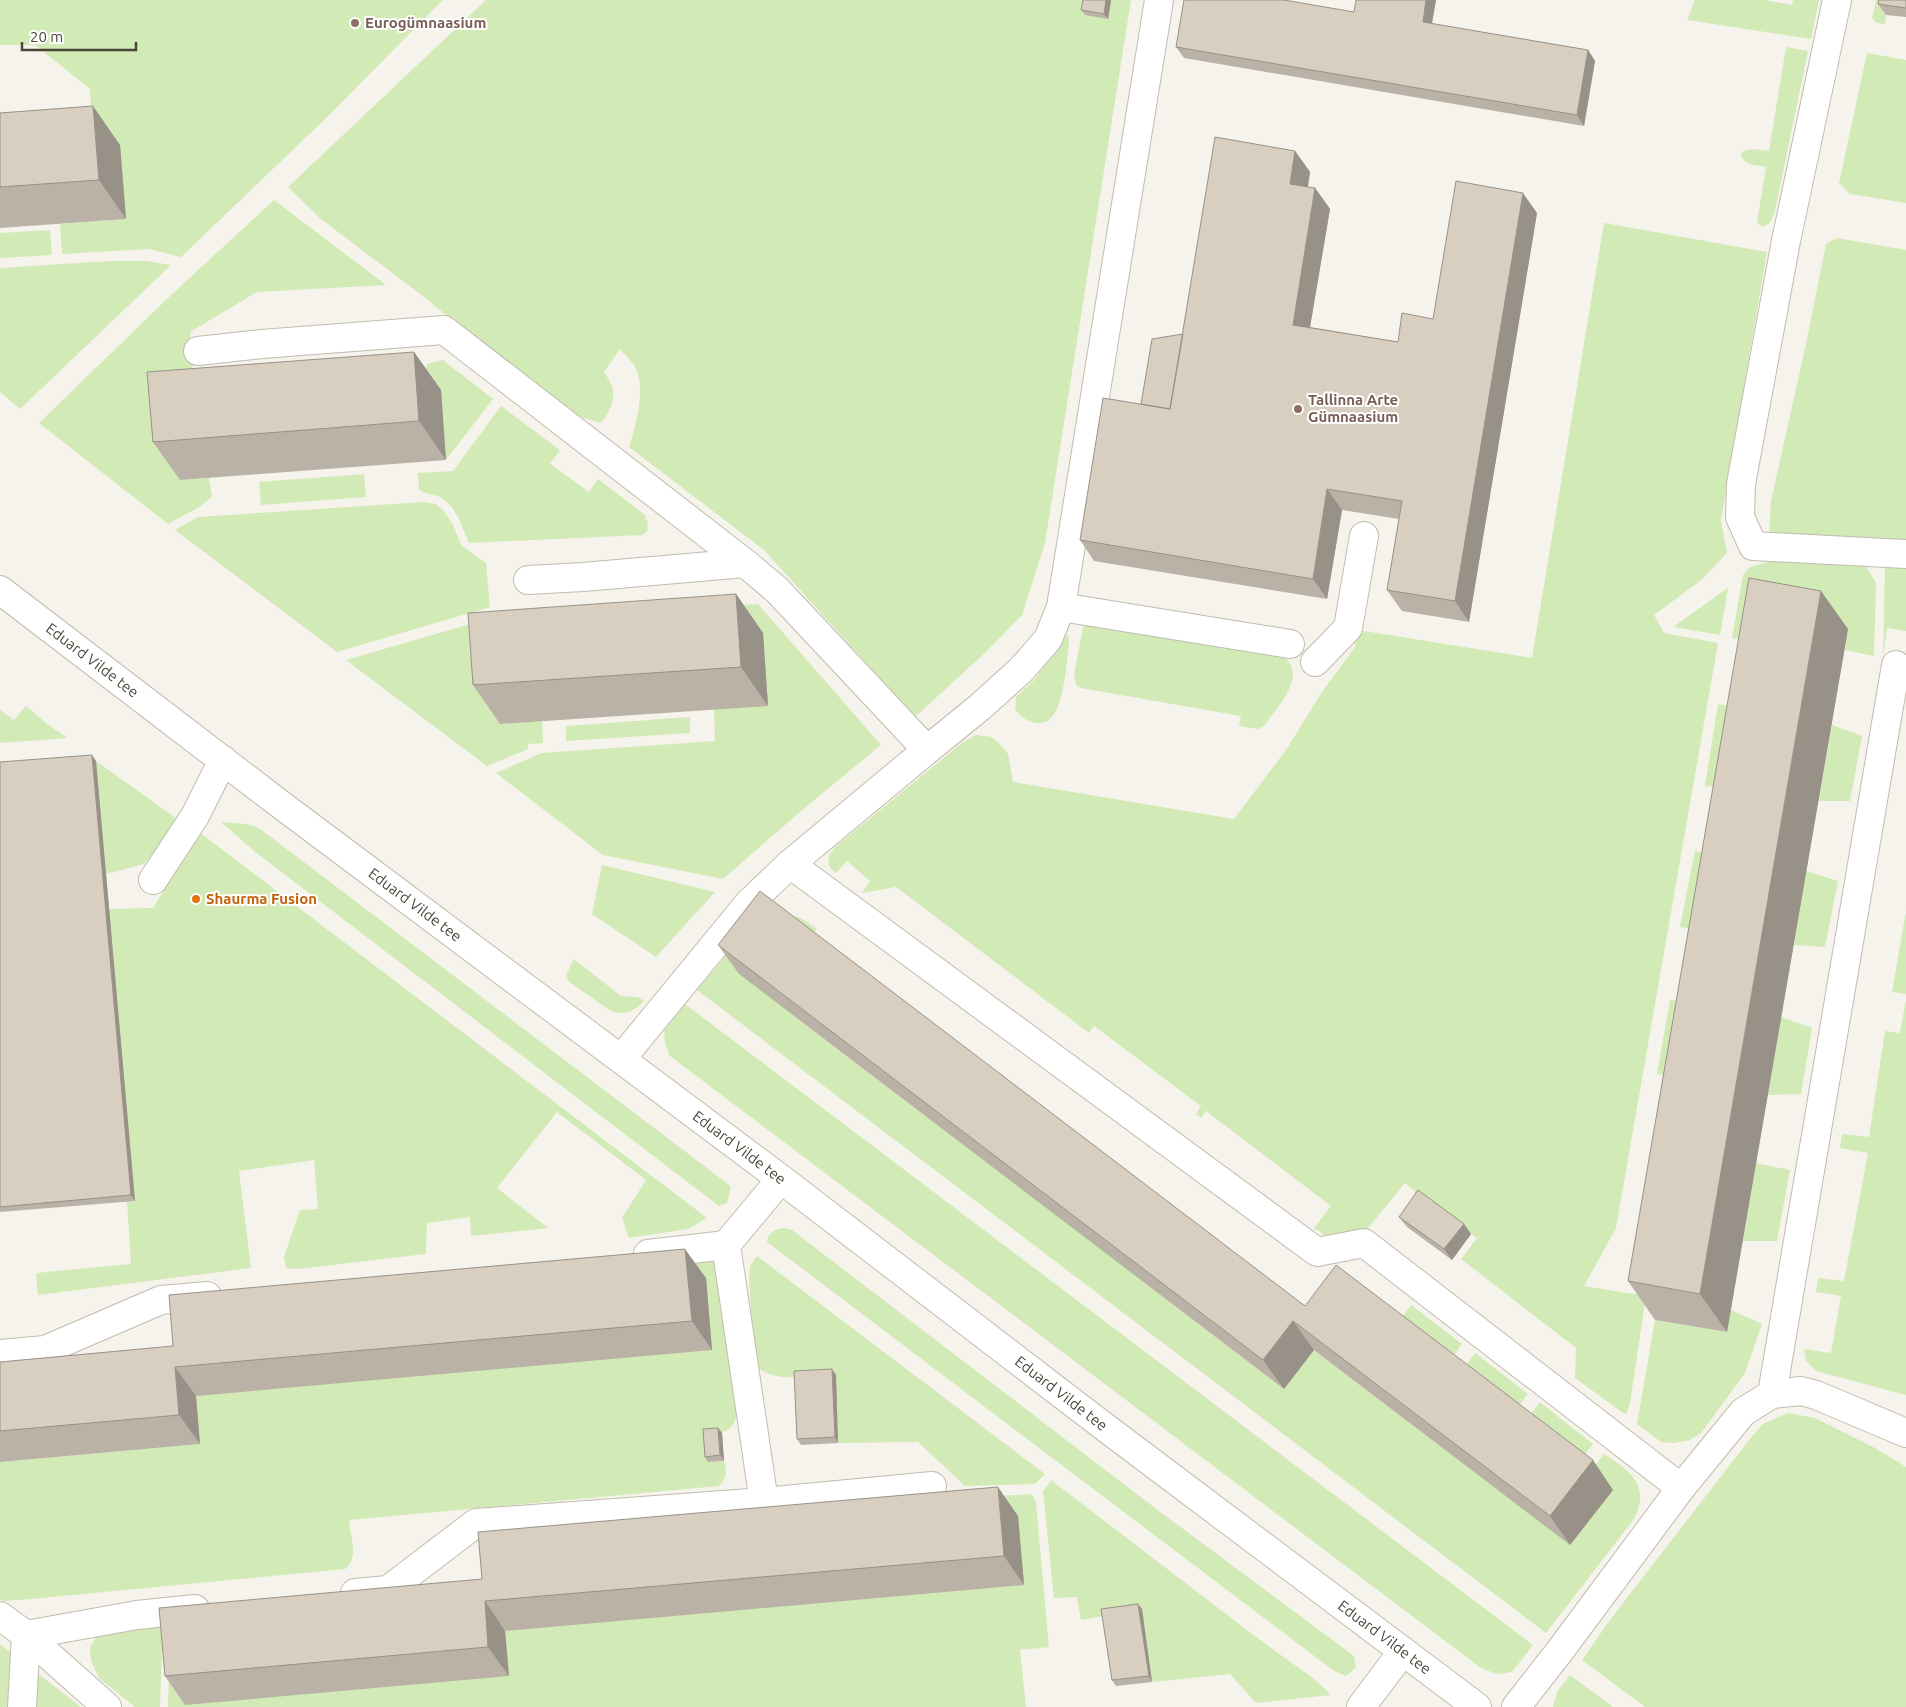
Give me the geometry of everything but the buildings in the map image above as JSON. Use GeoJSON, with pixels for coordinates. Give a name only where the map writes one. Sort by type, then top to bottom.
{"type":"FeatureCollection","features":[{"type":"Feature","properties":{"kind":"street"},"geometry":{"type":"LineString","coordinates":[[621,1059],[749,903],[790,864],[980,707],[1021,670],[1048,639],[1061,607],[1159,0]]}},
{"type":"Feature","properties":{"kind":"street"},"geometry":{"type":"LineString","coordinates":[[1837,0],[1740,484],[1740,517],[1753,546],[1906,554]]}},
{"type":"Feature","properties":{"kind":"street"},"geometry":{"type":"LineString","coordinates":[[198,351],[262,344],[444,330],[745,562],[777,590],[927,750]]}},
{"type":"Feature","properties":{"kind":"street"},"geometry":{"type":"LineString","coordinates":[[1315,662],[1348,628],[1364,536]]}},
{"type":"Feature","properties":{"kind":"street"},"geometry":{"type":"LineString","coordinates":[[528,580],[583,577],[745,562]]}},
{"type":"Feature","properties":{"kind":"street","name":"Eduard Vilde tee"},"geometry":{"type":"LineString","coordinates":[[0,590],[1477,1707]]}},
{"type":"Feature","properties":{"kind":"street"},"geometry":{"type":"LineString","coordinates":[[1061,607],[1290,644]]}},
{"type":"Feature","properties":{"kind":"street"},"geometry":{"type":"LineString","coordinates":[[1772,1394],[1896,665]]}},
{"type":"Feature","properties":{"kind":"street"},"geometry":{"type":"LineString","coordinates":[[153,880],[195,816],[223,760]]}},
{"type":"Feature","properties":{"kind":"street"},"geometry":{"type":"LineString","coordinates":[[790,864],[1317,1252],[1364,1243],[1681,1488]]}},
{"type":"Feature","properties":{"kind":"street"},"geometry":{"type":"LineString","coordinates":[[622,1256],[726,1245],[781,1179]]}},
{"type":"Feature","properties":{"kind":"street"},"geometry":{"type":"LineString","coordinates":[[726,1245],[764,1502]]}},
{"type":"Feature","properties":{"kind":"street"},"geometry":{"type":"LineString","coordinates":[[0,1354],[45,1350],[161,1300],[229,1293]]}},
{"type":"Feature","properties":{"kind":"street"},"geometry":{"type":"LineString","coordinates":[[1516,1707],[1681,1488],[1743,1412],[1772,1394],[1802,1391],[1816,1394],[1906,1433]]}},
{"type":"Feature","properties":{"kind":"street"},"geometry":{"type":"LineString","coordinates":[[330,1595],[388,1590],[476,1523],[764,1502],[932,1486]]}},
{"type":"Feature","properties":{"kind":"street"},"geometry":{"type":"LineString","coordinates":[[26,1635],[168,1611],[216,1607]]}},
{"type":"Feature","properties":{"kind":"street"},"geometry":{"type":"LineString","coordinates":[[0,1616],[26,1635],[107,1707]]}},
{"type":"Feature","properties":{"kind":"street"},"geometry":{"type":"LineString","coordinates":[[22,1707],[26,1635]]}},
{"type":"Feature","properties":{"kind":"street"},"geometry":{"type":"LineString","coordinates":[[1361,1707],[1403,1651]]}},
{"type":"Feature","properties":{"kind":"green space"},"geometry":{"type":"Polygon","coordinates":[[[0,0],[443,0],[322,122],[181,257],[149,249],[62,254],[60,224],[126,219],[92,121],[90,89],[35,45],[0,45],[0,0]]]}},
{"type":"Feature","properties":{"kind":"green space"},"geometry":{"type":"Polygon","coordinates":[[[486,0],[1131,0],[1045,543],[1022,615],[986,652],[915,717],[764,550],[629,447],[639,409],[640,389],[634,365],[620,349],[604,372],[612,385],[613,399],[601,423],[565,412],[424,297],[321,219],[288,187],[486,0]]]}},
{"type":"Feature","properties":{"kind":"green space"},"geometry":{"type":"Polygon","coordinates":[[[1695,0],[1764,0],[1792,5],[1793,0],[1819,0],[1811,39],[1687,20],[1695,0]]]}},
{"type":"Feature","properties":{"kind":"green space"},"geometry":{"type":"Polygon","coordinates":[[[1876,0],[1888,0],[1885,24],[1876,23],[1872,18],[1876,0]]]}},
{"type":"Feature","properties":{"kind":"green space"},"geometry":{"type":"Polygon","coordinates":[[[1786,47],[1808,51],[1775,211],[1770,223],[1764,226],[1759,225],[1757,222],[1766,167],[1746,162],[1741,156],[1742,152],[1749,150],[1769,151],[1786,47]]]}},
{"type":"Feature","properties":{"kind":"green space"},"geometry":{"type":"Polygon","coordinates":[[[1867,53],[1906,60],[1906,203],[1850,194],[1839,183],[1867,53]]]}},
{"type":"Feature","properties":{"kind":"green space"},"geometry":{"type":"Polygon","coordinates":[[[274,200],[386,285],[257,292],[190,332],[196,409],[180,480],[209,478],[212,496],[197,508],[168,524],[39,423],[169,297],[274,200]]]}},
{"type":"Feature","properties":{"kind":"green space"},"geometry":{"type":"Polygon","coordinates":[[[1604,223],[1767,252],[1721,520],[1727,553],[1700,581],[1654,615],[1664,633],[1718,643],[1616,1228],[1584,1286],[1646,1296],[1630,1403],[1626,1415],[1575,1378],[1576,1348],[1461,1259],[1477,1238],[1426,1201],[1405,1183],[1368,1228],[1357,1234],[1328,1237],[1314,1228],[1331,1206],[1206,1111],[1201,1118],[1196,1114],[1201,1106],[1094,1026],[1089,1033],[896,887],[862,893],[870,881],[847,861],[836,873],[830,867],[828,861],[835,847],[962,743],[976,735],[992,737],[1001,745],[1008,754],[1013,782],[1234,819],[1286,750],[1322,692],[1355,647],[1358,630],[1532,658],[1604,223]]]}},
{"type":"Feature","properties":{"kind":"green space"},"geometry":{"type":"Polygon","coordinates":[[[50,230],[52,255],[0,258],[0,233],[50,230]]]}},
{"type":"Feature","properties":{"kind":"green space"},"geometry":{"type":"Polygon","coordinates":[[[1837,238],[1906,250],[1906,547],[1769,536],[1771,501],[1826,244],[1837,238]]]}},
{"type":"Feature","properties":{"kind":"green space"},"geometry":{"type":"Polygon","coordinates":[[[110,261],[146,261],[171,265],[20,409],[0,392],[0,268],[110,261]]]}},
{"type":"Feature","properties":{"kind":"green space"},"geometry":{"type":"Polygon","coordinates":[[[443,360],[493,399],[446,460],[441,390],[417,392],[427,364],[443,360]]]}},
{"type":"Feature","properties":{"kind":"green space"},"geometry":{"type":"Polygon","coordinates":[[[501,406],[560,450],[550,464],[589,492],[598,479],[645,515],[648,524],[647,532],[642,535],[469,543],[452,507],[439,496],[422,492],[419,489],[418,473],[453,471],[501,406]]]}},
{"type":"Feature","properties":{"kind":"green space"},"geometry":{"type":"Polygon","coordinates":[[[364,474],[366,497],[261,505],[259,482],[364,474]]]}},
{"type":"Feature","properties":{"kind":"green space"},"geometry":{"type":"Polygon","coordinates":[[[423,502],[436,504],[443,510],[452,523],[462,546],[486,563],[490,607],[337,652],[175,530],[198,517],[423,502]]]}},
{"type":"Feature","properties":{"kind":"green space"},"geometry":{"type":"Polygon","coordinates":[[[1776,560],[1864,564],[1876,582],[1874,656],[1845,650],[1848,629],[1772,643],[1732,638],[1743,575],[1750,567],[1776,560]]]}},
{"type":"Feature","properties":{"kind":"green space"},"geometry":{"type":"Polygon","coordinates":[[[1906,565],[1906,631],[1887,628],[1883,658],[1885,566],[1906,565]]]}},
{"type":"Feature","properties":{"kind":"green space"},"geometry":{"type":"Polygon","coordinates":[[[1728,588],[1720,635],[1673,627],[1728,588]]]}},
{"type":"Feature","properties":{"kind":"green space"},"geometry":{"type":"Polygon","coordinates":[[[758,604],[881,745],[723,879],[603,855],[496,773],[542,753],[715,741],[714,709],[721,606],[758,604]]]}},
{"type":"Feature","properties":{"kind":"green space"},"geometry":{"type":"Polygon","coordinates":[[[491,618],[500,723],[542,721],[543,743],[528,744],[528,749],[487,766],[346,660],[491,618]]]}},
{"type":"Feature","properties":{"kind":"green space"},"geometry":{"type":"Polygon","coordinates":[[[1084,623],[1284,657],[1291,665],[1292,683],[1276,710],[1264,726],[1258,729],[1239,726],[1241,716],[1081,688],[1076,685],[1074,674],[1084,623]]]}},
{"type":"Feature","properties":{"kind":"green space"},"geometry":{"type":"Polygon","coordinates":[[[1068,634],[1069,643],[1064,683],[1059,704],[1050,719],[1045,722],[1037,723],[1027,720],[1015,709],[1016,697],[1033,681],[1068,634]]]}},
{"type":"Feature","properties":{"kind":"green space"},"geometry":{"type":"Polygon","coordinates":[[[1718,704],[1760,712],[1747,790],[1705,786],[1718,704]]]}},
{"type":"Feature","properties":{"kind":"green space"},"geometry":{"type":"Polygon","coordinates":[[[26,706],[47,724],[68,738],[0,743],[0,710],[14,720],[26,706]]]}},
{"type":"Feature","properties":{"kind":"green space"},"geometry":{"type":"Polygon","coordinates":[[[690,717],[690,733],[566,741],[566,726],[690,717]]]}},
{"type":"Feature","properties":{"kind":"green space"},"geometry":{"type":"Polygon","coordinates":[[[1832,725],[1862,736],[1850,801],[1819,801],[1832,725]]]}},
{"type":"Feature","properties":{"kind":"green space"},"geometry":{"type":"Polygon","coordinates":[[[96,761],[183,823],[144,864],[106,874],[96,761]]]}},
{"type":"Feature","properties":{"kind":"green space"},"geometry":{"type":"Polygon","coordinates":[[[221,822],[247,824],[259,828],[728,1184],[731,1187],[727,1203],[719,1206],[254,851],[221,822]]]}},
{"type":"Feature","properties":{"kind":"green space"},"geometry":{"type":"Polygon","coordinates":[[[199,832],[707,1218],[688,1229],[629,1238],[622,1218],[646,1180],[557,1112],[497,1188],[548,1228],[471,1236],[470,1217],[427,1223],[426,1254],[297,1269],[286,1268],[284,1257],[300,1210],[318,1209],[314,1160],[239,1171],[251,1268],[38,1295],[36,1273],[131,1264],[127,1202],[135,1201],[109,909],[153,908],[199,832]]]}},
{"type":"Feature","properties":{"kind":"green space"},"geometry":{"type":"Polygon","coordinates":[[[1695,851],[1734,861],[1722,934],[1680,927],[1695,851]]]}},
{"type":"Feature","properties":{"kind":"green space"},"geometry":{"type":"Polygon","coordinates":[[[602,865],[715,892],[656,957],[592,914],[602,865]]]}},
{"type":"Feature","properties":{"kind":"green space"},"geometry":{"type":"Polygon","coordinates":[[[1806,871],[1838,881],[1825,947],[1794,945],[1806,871]]]}},
{"type":"Feature","properties":{"kind":"green space"},"geometry":{"type":"Polygon","coordinates":[[[1906,911],[1906,994],[1892,992],[1906,911]]]}},
{"type":"Feature","properties":{"kind":"green space"},"geometry":{"type":"Polygon","coordinates":[[[791,915],[801,918],[817,929],[808,940],[1284,1389],[1314,1350],[1590,1472],[1604,1454],[1629,1473],[1639,1488],[1640,1497],[1639,1507],[1634,1519],[1546,1633],[697,990],[745,933],[791,915]]]}},
{"type":"Feature","properties":{"kind":"green space"},"geometry":{"type":"Polygon","coordinates":[[[574,959],[621,996],[638,997],[644,1001],[629,1012],[611,1011],[569,982],[566,975],[574,959]]]}},
{"type":"Feature","properties":{"kind":"green space"},"geometry":{"type":"Polygon","coordinates":[[[1670,1000],[1709,1005],[1696,1081],[1657,1074],[1670,1000]]]}},
{"type":"Feature","properties":{"kind":"green space"},"geometry":{"type":"Polygon","coordinates":[[[1906,1000],[1906,1395],[1816,1371],[1806,1361],[1804,1349],[1831,1353],[1841,1296],[1816,1292],[1818,1278],[1844,1281],[1868,1153],[1840,1148],[1842,1134],[1869,1137],[1885,1031],[1900,1033],[1906,1000]]]}},
{"type":"Feature","properties":{"kind":"green space"},"geometry":{"type":"Polygon","coordinates":[[[685,1004],[1533,1645],[1512,1672],[1497,1674],[1481,1668],[670,1056],[665,1044],[664,1031],[685,1004]]]}},
{"type":"Feature","properties":{"kind":"green space"},"geometry":{"type":"Polygon","coordinates":[[[1781,1017],[1812,1028],[1801,1094],[1768,1095],[1781,1017]]]}},
{"type":"Feature","properties":{"kind":"green space"},"geometry":{"type":"Polygon","coordinates":[[[1756,1163],[1790,1170],[1777,1241],[1743,1241],[1756,1163]]]}},
{"type":"Feature","properties":{"kind":"green space"},"geometry":{"type":"Polygon","coordinates":[[[784,1228],[792,1230],[1155,1508],[1354,1656],[1356,1667],[1346,1676],[1334,1671],[767,1242],[772,1232],[784,1228]]]}},
{"type":"Feature","properties":{"kind":"green space"},"geometry":{"type":"Polygon","coordinates":[[[757,1256],[1045,1474],[1035,1484],[965,1486],[918,1442],[838,1443],[836,1375],[796,1378],[774,1376],[759,1368],[754,1358],[749,1278],[750,1266],[757,1256]]]}},
{"type":"Feature","properties":{"kind":"green space"},"geometry":{"type":"Polygon","coordinates":[[[711,1261],[718,1264],[732,1342],[737,1415],[735,1421],[726,1431],[707,1435],[708,1462],[724,1461],[725,1465],[725,1477],[719,1486],[349,1520],[353,1553],[350,1564],[345,1569],[31,1599],[3,1601],[0,1599],[0,1462],[199,1444],[196,1396],[662,1264],[711,1261]]]}},
{"type":"Feature","properties":{"kind":"green space"},"geometry":{"type":"Polygon","coordinates":[[[1411,1305],[1462,1344],[1448,1364],[1396,1325],[1411,1305]]]}},
{"type":"Feature","properties":{"kind":"green space"},"geometry":{"type":"Polygon","coordinates":[[[1731,1310],[1762,1324],[1745,1373],[1702,1432],[1690,1440],[1674,1443],[1661,1442],[1637,1424],[1655,1320],[1727,1332],[1731,1310]]]}},
{"type":"Feature","properties":{"kind":"green space"},"geometry":{"type":"Polygon","coordinates":[[[1475,1353],[1528,1394],[1513,1413],[1460,1373],[1475,1353]]]}},
{"type":"Feature","properties":{"kind":"green space"},"geometry":{"type":"Polygon","coordinates":[[[1540,1402],[1593,1444],[1578,1463],[1525,1422],[1540,1402]]]}},
{"type":"Feature","properties":{"kind":"green space"},"geometry":{"type":"Polygon","coordinates":[[[1788,1413],[1815,1418],[1875,1448],[1906,1467],[1906,1707],[1645,1707],[1582,1660],[1610,1620],[1749,1440],[1763,1424],[1788,1413]]]}},
{"type":"Feature","properties":{"kind":"green space"},"geometry":{"type":"Polygon","coordinates":[[[1051,1480],[1260,1640],[1313,1678],[1331,1695],[1256,1703],[1230,1674],[1152,1682],[1142,1609],[1081,1620],[1077,1597],[1054,1598],[1043,1491],[1051,1480]]]}},
{"type":"Feature","properties":{"kind":"green space"},"geometry":{"type":"Polygon","coordinates":[[[1031,1494],[1036,1502],[1049,1647],[1020,1650],[1026,1707],[168,1707],[170,1627],[505,1631],[983,1497],[1031,1494]]]}},
{"type":"Feature","properties":{"kind":"green space"},"geometry":{"type":"Polygon","coordinates":[[[163,1619],[160,1707],[135,1707],[99,1678],[91,1661],[91,1645],[98,1634],[163,1619]]]}},
{"type":"Feature","properties":{"kind":"green space"},"geometry":{"type":"Polygon","coordinates":[[[0,1644],[81,1707],[0,1707],[0,1644]]]}},
{"type":"Feature","properties":{"kind":"green space"},"geometry":{"type":"Polygon","coordinates":[[[1570,1675],[1613,1707],[1553,1707],[1557,1692],[1570,1675]]]}},
{"type":"Feature","properties":{"kind":"place","name":"Eurogümnaasium"},"geometry":{"type":"Point","coordinates":[355,23]}},
{"type":"Feature","properties":{"kind":"place","name":"Tallinna Arte Gümnaasium"},"geometry":{"type":"Point","coordinates":[1298,409]}},
{"type":"Feature","properties":{"kind":"place","name":"Shaurma Fusion"},"geometry":{"type":"Point","coordinates":[196,899]}}]}
